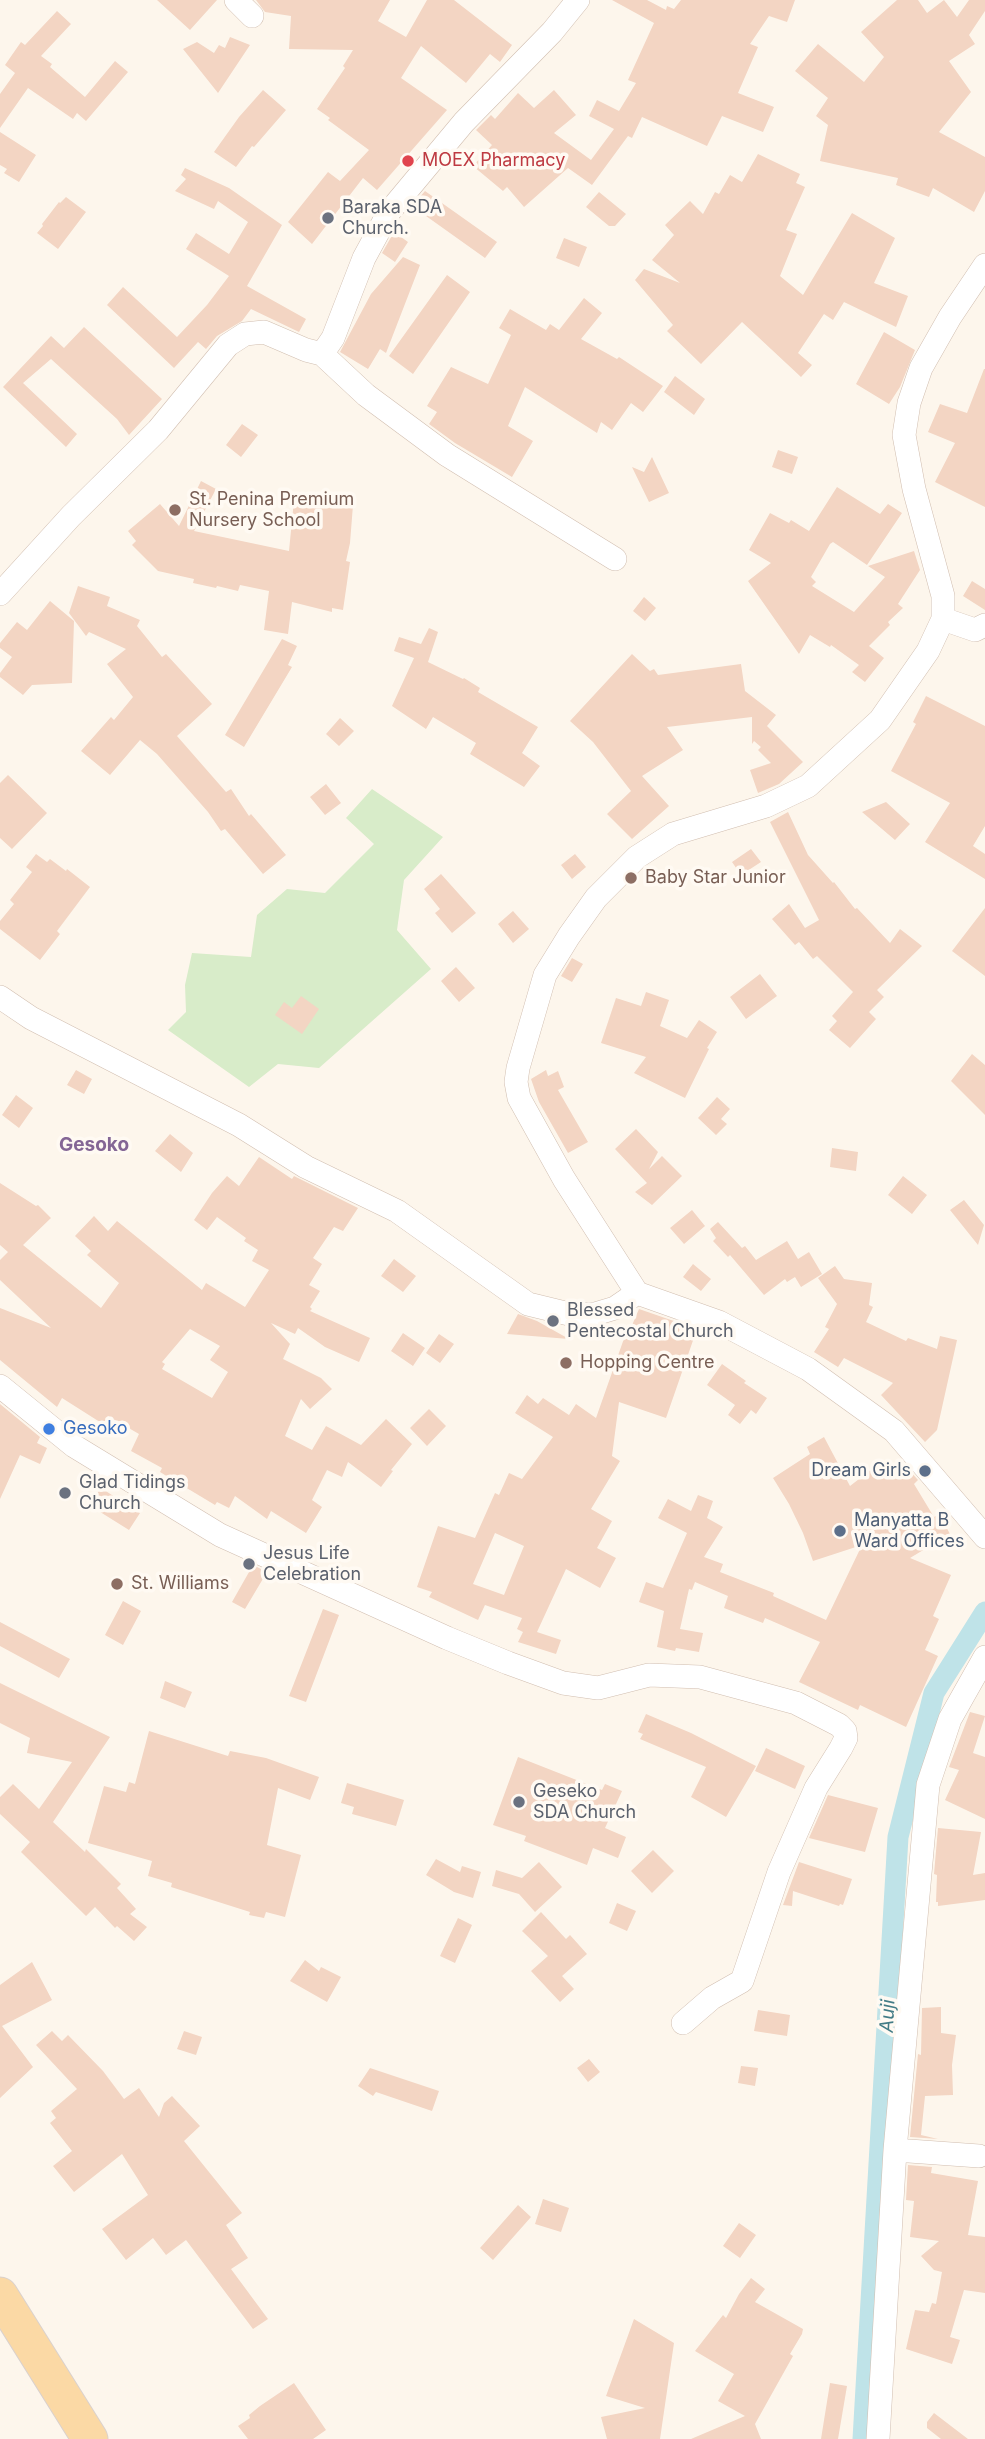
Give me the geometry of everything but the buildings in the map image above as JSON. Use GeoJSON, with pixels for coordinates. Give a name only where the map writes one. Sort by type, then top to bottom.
{"type":"FeatureCollection","features":[{"type":"Feature","properties":{"kind":"main road"},"geometry":{"type":"LineString","coordinates":[[0,2295],[90,2439]]}},
{"type":"Feature","properties":{"kind":"street"},"geometry":{"type":"LineString","coordinates":[[322,354],[333,338],[364,258],[389,212],[464,122],[552,32],[578,0]]}},
{"type":"Feature","properties":{"kind":"street"},"geometry":{"type":"LineString","coordinates":[[985,265],[950,317],[921,368],[909,403],[904,435],[914,489],[943,596],[943,619],[928,651],[880,720],[808,786],[766,806],[673,834],[637,857],[596,898],[545,975],[516,1082],[519,1098],[564,1179],[637,1293],[719,1322],[808,1369],[894,1431],[985,1537]]}},
{"type":"Feature","properties":{"kind":"street"},"geometry":{"type":"LineString","coordinates":[[0,594],[71,516],[158,430],[228,345],[245,334],[264,332],[306,351],[322,354],[366,394],[447,455],[615,559]]}},
{"type":"Feature","properties":{"kind":"street"},"geometry":{"type":"LineString","coordinates":[[943,619],[975,631],[985,625]]}},
{"type":"Feature","properties":{"kind":"street"},"geometry":{"type":"LineString","coordinates":[[0,997],[31,1018],[239,1125],[306,1167],[397,1211],[528,1304],[569,1314],[595,1314],[615,1308],[637,1293]]}},
{"type":"Feature","properties":{"kind":"street"},"geometry":{"type":"LineString","coordinates":[[0,1387],[74,1446],[220,1535],[426,1629],[508,1663],[563,1683],[598,1688],[649,1675],[700,1677],[796,1703],[845,1731],[846,1738],[816,1788],[779,1872],[742,1981],[712,1998],[683,2023]]}},
{"type":"Feature","properties":{"kind":"street"},"geometry":{"type":"LineString","coordinates":[[878,2439],[895,2150],[928,1785],[950,1719],[985,1657]]}},
{"type":"Feature","properties":{"kind":"street"},"geometry":{"type":"LineString","coordinates":[[895,2150],[979,2156]]}},
{"type":"Feature","properties":{"kind":"green space"},"geometry":{"type":"Polygon","coordinates":[[[372,789],[443,837],[404,880],[397,930],[431,969],[319,1068],[278,1064],[249,1087],[168,1030],[186,1012],[185,985],[192,953],[251,957],[257,915],[287,889],[325,893],[374,844],[346,818],[372,789]]]}},
{"type":"Feature","properties":{"kind":"waterway","name":"Auji"},"geometry":{"type":"LineString","coordinates":[[863,2439],[898,1837],[934,1693],[985,1612]]}},
{"type":"Feature","properties":{"kind":"place","name":"MOEX Pharmacy"},"geometry":{"type":"Point","coordinates":[408,161]}},
{"type":"Feature","properties":{"kind":"place","name":"Baraka SDA Church."},"geometry":{"type":"Point","coordinates":[328,218]}},
{"type":"Feature","properties":{"kind":"place","name":"St. Penina Premium Nursery School"},"geometry":{"type":"Point","coordinates":[175,510]}},
{"type":"Feature","properties":{"kind":"place","name":"Baby Star Junior"},"geometry":{"type":"Point","coordinates":[631,878]}},
{"type":"Feature","properties":{"kind":"place","name":"Blessed Pentecostal Church"},"geometry":{"type":"Point","coordinates":[553,1321]}},
{"type":"Feature","properties":{"kind":"place","name":"Hopping Centre"},"geometry":{"type":"Point","coordinates":[566,1363]}},
{"type":"Feature","properties":{"kind":"place","name":"Gesoko"},"geometry":{"type":"Point","coordinates":[49,1429]}},
{"type":"Feature","properties":{"kind":"place","name":"Dream Girls"},"geometry":{"type":"Point","coordinates":[925,1471]}},
{"type":"Feature","properties":{"kind":"place","name":"Glad Tidings Church"},"geometry":{"type":"Point","coordinates":[65,1493]}},
{"type":"Feature","properties":{"kind":"place","name":"Manyatta B Ward Offices"},"geometry":{"type":"Point","coordinates":[840,1531]}},
{"type":"Feature","properties":{"kind":"place","name":"Jesus Life Celebration"},"geometry":{"type":"Point","coordinates":[249,1564]}},
{"type":"Feature","properties":{"kind":"place","name":"St. Williams"},"geometry":{"type":"Point","coordinates":[117,1584]}},
{"type":"Feature","properties":{"kind":"place","name":"Geseko SDA Church"},"geometry":{"type":"Point","coordinates":[519,1802]}},
{"type":"Feature","properties":{"kind":"district","name":"Gesoko"},"geometry":{"type":"Point","coordinates":[94,1145]}}]}
